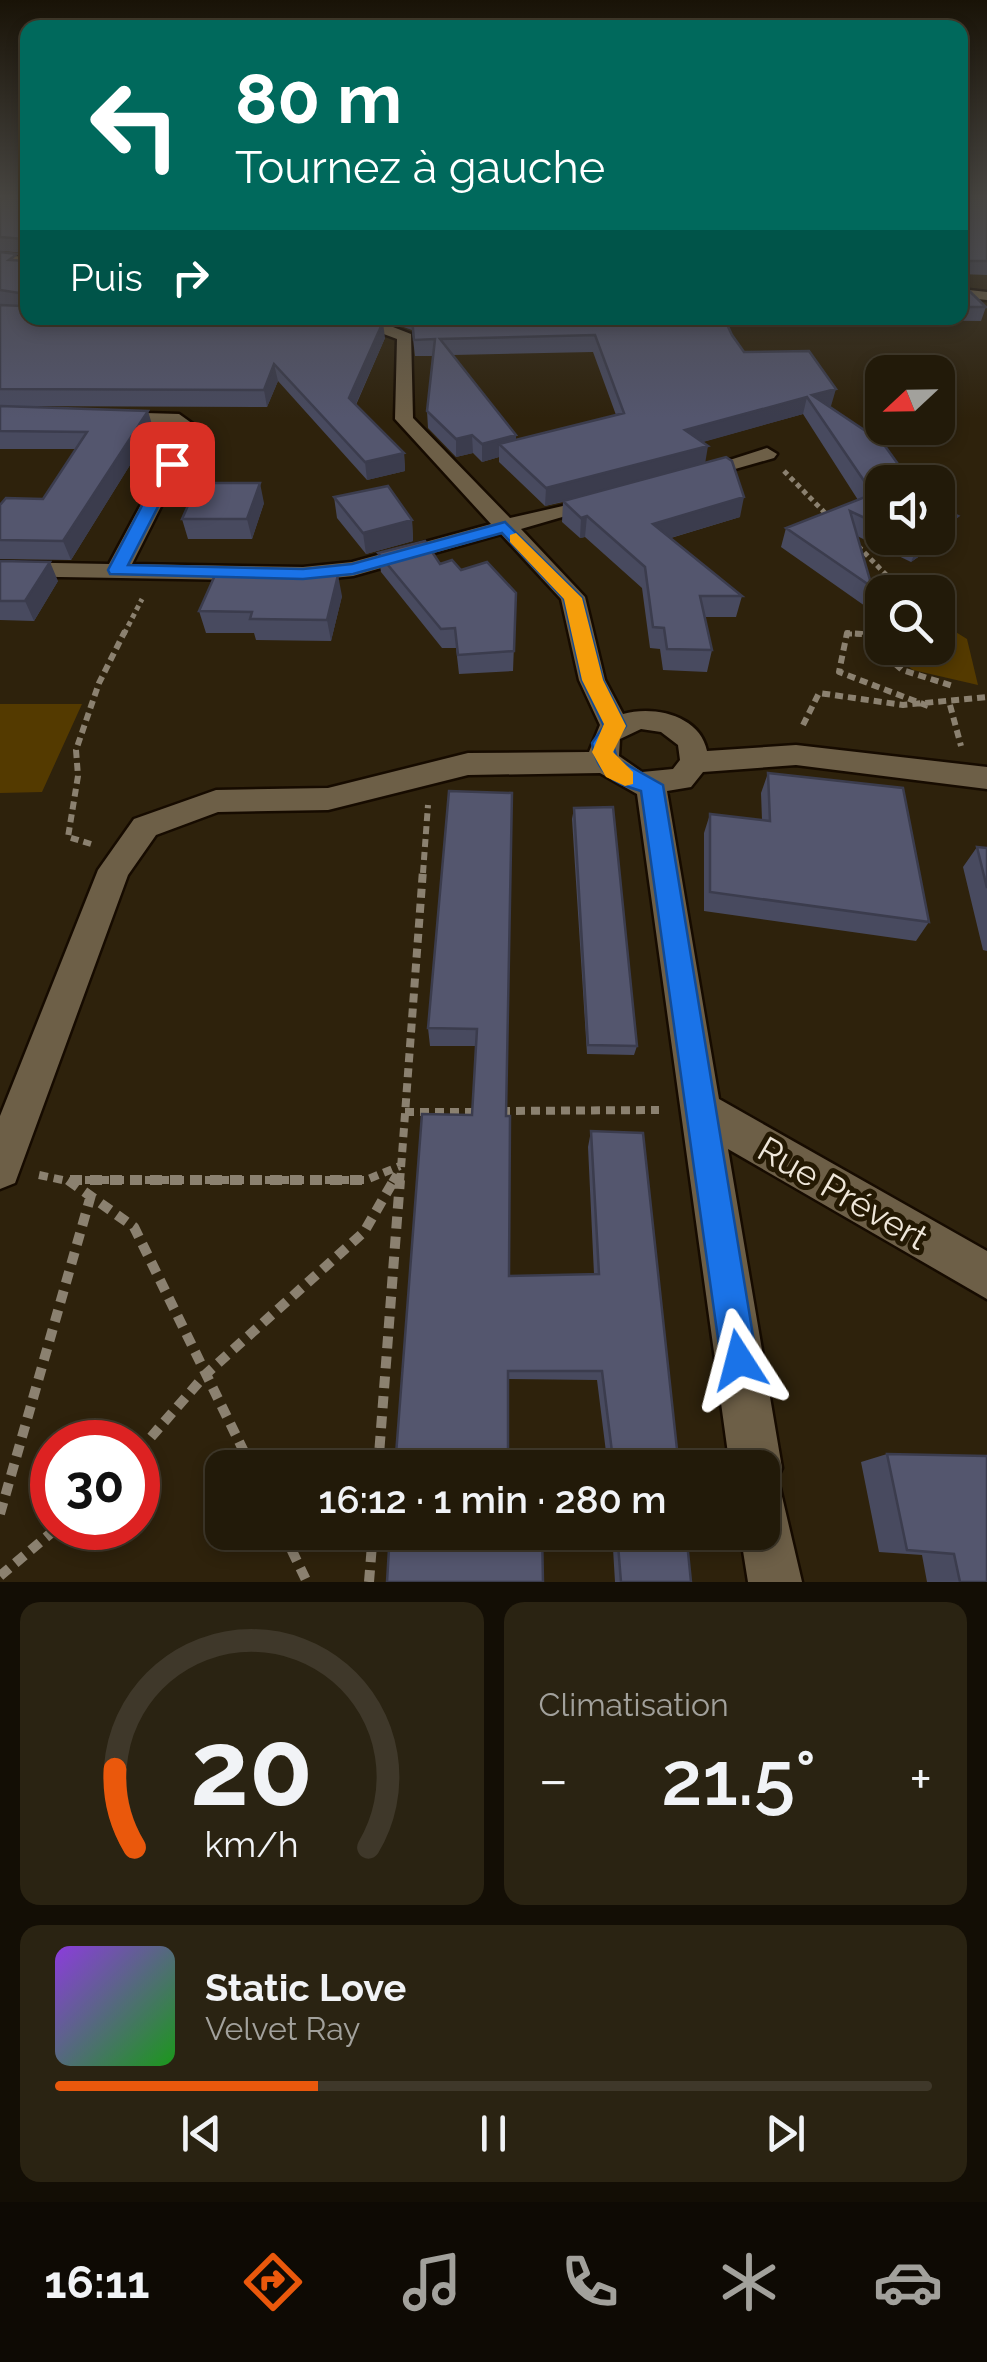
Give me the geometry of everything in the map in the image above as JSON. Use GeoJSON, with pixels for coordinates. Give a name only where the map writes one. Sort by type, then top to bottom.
{"type":"FeatureCollection","features":[{"type":"Feature","properties":{"kind":"street"},"geometry":{"type":"LineString","coordinates":[[375,325],[405,337],[404,419],[572,598],[592,680],[615,726]]}},
{"type":"Feature","properties":{"kind":"street"},"geometry":{"type":"LineString","coordinates":[[80,418],[179,420],[190,430],[116,570]]}},
{"type":"Feature","properties":{"kind":"street"},"geometry":{"type":"LineString","coordinates":[[674,480],[767,454]]}},
{"type":"Feature","properties":{"kind":"street"},"geometry":{"type":"LineString","coordinates":[[0,569],[303,574],[353,569],[617,496]]}},
{"type":"Feature","properties":{"kind":"street"},"geometry":{"type":"LineString","coordinates":[[695,762],[691,740],[670,724],[641,719],[615,726],[602,743],[606,762],[625,778],[651,785],[680,780],[695,762],[796,755],[987,778]]}},
{"type":"Feature","properties":{"kind":"street"},"geometry":{"type":"LineString","coordinates":[[9,1170],[114,870],[145,827],[216,800],[328,800],[468,764],[606,762]]}},
{"type":"Feature","properties":{"kind":"street","name":"Rue Prévert"},"geometry":{"type":"LineString","coordinates":[[651,785],[753,1450]]}},
{"type":"Feature","properties":{"kind":"street","name":"Rue Prévert"},"geometry":{"type":"LineString","coordinates":[[699,1110],[987,1276]]}},
{"type":"Feature","properties":{"kind":"street"},"geometry":{"type":"LineString","coordinates":[[770,1550],[775,1582]]}},
{"type":"Feature","properties":{"kind":"path"},"geometry":{"type":"LineString","coordinates":[[767,454],[833,521]]}},
{"type":"Feature","properties":{"kind":"path"},"geometry":{"type":"LineString","coordinates":[[846,534],[886,575]]}},
{"type":"Feature","properties":{"kind":"path"},"geometry":{"type":"LineString","coordinates":[[125,856],[68,837],[78,776],[76,750],[99,683],[156,571]]}},
{"type":"Feature","properties":{"kind":"path"},"geometry":{"type":"LineString","coordinates":[[928,706],[839,672],[847,633],[862,634],[902,670],[953,686]]}},
{"type":"Feature","properties":{"kind":"path"},"geometry":{"type":"LineString","coordinates":[[796,755],[798,736],[819,693],[889,707],[987,698]]}},
{"type":"Feature","properties":{"kind":"path"},"geometry":{"type":"LineString","coordinates":[[379,1450],[430,774]]}},
{"type":"Feature","properties":{"kind":"path"},"geometry":{"type":"LineString","coordinates":[[405,1112],[699,1110]]}},
{"type":"Feature","properties":{"kind":"path"},"geometry":{"type":"LineString","coordinates":[[9,1170],[69,1180],[366,1180],[400,1166]]}},
{"type":"Feature","properties":{"kind":"path"},"geometry":{"type":"LineString","coordinates":[[160,1427],[206,1374],[364,1232],[400,1166]]}},
{"type":"Feature","properties":{"kind":"path"},"geometry":{"type":"LineString","coordinates":[[69,1180],[134,1227],[243,1450]]}},
{"type":"Feature","properties":{"kind":"path"},"geometry":{"type":"LineString","coordinates":[[0,1514],[91,1195]]}},
{"type":"Feature","properties":{"kind":"path"},"geometry":{"type":"LineString","coordinates":[[0,1576],[30,1550]]}},
{"type":"Feature","properties":{"kind":"path"},"geometry":{"type":"LineString","coordinates":[[292,1550],[307,1582]]}},
{"type":"Feature","properties":{"kind":"path"},"geometry":{"type":"LineString","coordinates":[[370,1582],[372,1550]]}},
{"type":"Feature","properties":{"kind":"shaded area"},"geometry":{"type":"Polygon","coordinates":[[[955,632],[967,639],[978,685],[913,670],[907,665],[955,665],[955,632]]]}},
{"type":"Feature","properties":{"kind":"shaded area"},"geometry":{"type":"Polygon","coordinates":[[[0,704],[82,704],[42,792],[0,793],[0,704]]]}},
{"type":"Feature","properties":{"kind":"building"},"geometry":{"type":"Polygon","coordinates":[[[0,270],[20,270],[20,293],[0,290],[0,270]]]}},
{"type":"Feature","properties":{"kind":"building"},"geometry":{"type":"Polygon","coordinates":[[[968,290],[986,307],[968,307],[968,290]]]}},
{"type":"Feature","properties":{"kind":"building"},"geometry":{"type":"Polygon","coordinates":[[[0,305],[20,306],[20,325],[382,325],[349,398],[404,453],[365,462],[274,364],[264,390],[0,389],[0,305]]]}},
{"type":"Feature","properties":{"kind":"building"},"geometry":{"type":"Polygon","coordinates":[[[413,325],[727,325],[744,352],[809,351],[836,389],[812,395],[865,431],[865,445],[884,445],[899,465],[865,465],[865,482],[807,397],[685,430],[708,446],[546,488],[499,444],[624,413],[595,335],[440,339],[516,435],[482,444],[472,435],[456,439],[427,411],[435,339],[414,340],[413,325]]]}},
{"type":"Feature","properties":{"kind":"building"},"geometry":{"type":"Polygon","coordinates":[[[0,406],[148,411],[63,541],[0,540],[0,505],[6,498],[43,499],[87,432],[0,431],[0,406]]]}},
{"type":"Feature","properties":{"kind":"building"},"geometry":{"type":"Polygon","coordinates":[[[726,457],[732,461],[744,497],[653,524],[742,596],[700,596],[712,650],[667,649],[664,628],[653,627],[645,567],[587,516],[581,518],[563,501],[726,457]]]}},
{"type":"Feature","properties":{"kind":"building"},"geometry":{"type":"Polygon","coordinates":[[[198,483],[260,483],[247,519],[182,519],[198,483]]]}},
{"type":"Feature","properties":{"kind":"building"},"geometry":{"type":"Polygon","coordinates":[[[388,486],[412,520],[363,533],[334,497],[388,486]]]}},
{"type":"Feature","properties":{"kind":"building"},"geometry":{"type":"Polygon","coordinates":[[[865,497],[865,518],[850,511],[869,575],[865,575],[865,582],[786,528],[865,497]]]}},
{"type":"Feature","properties":{"kind":"building"},"geometry":{"type":"Polygon","coordinates":[[[425,541],[440,564],[452,560],[461,570],[487,562],[516,593],[514,651],[458,655],[455,628],[441,629],[378,553],[425,541]]]}},
{"type":"Feature","properties":{"kind":"building"},"geometry":{"type":"Polygon","coordinates":[[[0,561],[50,562],[25,601],[0,601],[0,561]]]}},
{"type":"Feature","properties":{"kind":"building"},"geometry":{"type":"Polygon","coordinates":[[[216,573],[338,575],[327,620],[250,619],[252,612],[199,611],[216,573]]]}},
{"type":"Feature","properties":{"kind":"building"},"geometry":{"type":"Polygon","coordinates":[[[768,773],[903,788],[929,922],[710,892],[710,814],[770,821],[768,773]]]}},
{"type":"Feature","properties":{"kind":"building"},"geometry":{"type":"Polygon","coordinates":[[[449,791],[512,793],[506,1116],[510,1116],[509,1276],[599,1274],[591,1131],[643,1133],[677,1450],[612,1450],[602,1371],[508,1371],[508,1450],[396,1450],[422,1114],[472,1115],[477,1029],[428,1028],[449,791]]]}},
{"type":"Feature","properties":{"kind":"building"},"geometry":{"type":"Polygon","coordinates":[[[613,807],[637,1046],[588,1045],[574,808],[613,807]]]}},
{"type":"Feature","properties":{"kind":"building"},"geometry":{"type":"Polygon","coordinates":[[[977,847],[987,848],[987,888],[977,847]]]}},
{"type":"Feature","properties":{"kind":"building"},"geometry":{"type":"Polygon","coordinates":[[[887,1454],[987,1456],[987,1582],[960,1582],[954,1554],[907,1550],[887,1454]]]}},
{"type":"Feature","properties":{"kind":"building"},"geometry":{"type":"Polygon","coordinates":[[[389,1550],[542,1550],[543,1582],[387,1582],[389,1550]]]}},
{"type":"Feature","properties":{"kind":"building"},"geometry":{"type":"Polygon","coordinates":[[[618,1550],[688,1550],[691,1582],[621,1582],[618,1550]]]}},
{"type":"Feature","properties":{"kind":"slow traffic"},"geometry":{"type":"LineString","coordinates":[[516,538],[572,598],[592,680],[615,726],[602,743],[602,752],[606,762],[625,778]]}},
{"type":"Feature","properties":{"kind":"route"},"geometry":{"type":"LineString","coordinates":[[172,464],[116,570],[303,574],[353,569],[505,527],[572,598],[592,680],[615,726],[602,743],[606,762],[625,778],[651,785],[739,1360]]}}]}
